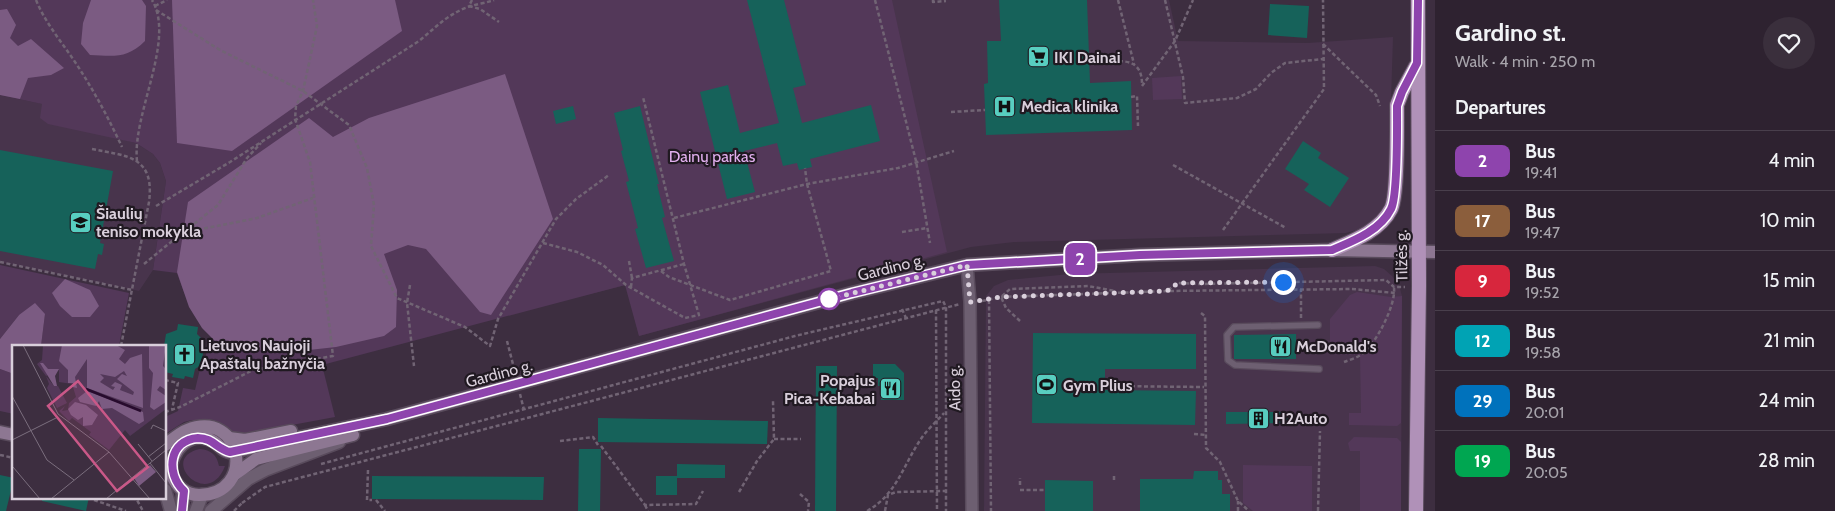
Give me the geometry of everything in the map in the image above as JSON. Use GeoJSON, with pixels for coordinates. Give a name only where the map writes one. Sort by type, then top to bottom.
{"type":"FeatureCollection","features":[{"type":"Feature","properties":{"kind":"highway","name":"Tilžės g."},"geometry":{"type":"LineString","coordinates":[[1416,511],[1419,286],[1418,0]]}},
{"type":"Feature","properties":{"kind":"highway"},"geometry":{"type":"LineString","coordinates":[[1332,250],[1357,239],[1376,226],[1392,208],[1397,106],[1417,63]]}},
{"type":"Feature","properties":{"kind":"main road","name":"Gardino g."},"geometry":{"type":"LineString","coordinates":[[236,451],[387,419],[852,293],[967,265],[1140,255],[1332,250],[1435,252]]}},
{"type":"Feature","properties":{"kind":"main road"},"geometry":{"type":"LineString","coordinates":[[166,444],[184,430],[202,426],[214,429],[229,438],[245,440],[357,419],[387,419]]}},
{"type":"Feature","properties":{"kind":"main road","name":"Gardino g."},"geometry":{"type":"LineString","coordinates":[[202,496],[210,495],[223,488],[233,476],[256,460],[354,434],[387,419]]}},
{"type":"Feature","properties":{"kind":"main road"},"geometry":{"type":"LineString","coordinates":[[229,438],[236,451],[237,467],[233,476]]}},
{"type":"Feature","properties":{"kind":"main road"},"geometry":{"type":"LineString","coordinates":[[202,496],[184,491],[168,471],[174,456],[182,445],[193,439],[205,439],[212,441],[225,451],[236,451]]}},
{"type":"Feature","properties":{"kind":"street","name":"Aido g."},"geometry":{"type":"LineString","coordinates":[[967,265],[970,302],[972,511]]}},
{"type":"Feature","properties":{"kind":"street"},"geometry":{"type":"LineString","coordinates":[[211,511],[248,479],[279,463],[324,449],[354,434]]}},
{"type":"Feature","properties":{"kind":"street"},"geometry":{"type":"LineString","coordinates":[[182,511],[184,491]]}},
{"type":"Feature","properties":{"kind":"street"},"geometry":{"type":"LineString","coordinates":[[166,494],[171,511]]}},
{"type":"Feature","properties":{"kind":"street"},"geometry":{"type":"LineString","coordinates":[[196,511],[202,496]]}},
{"type":"Feature","properties":{"kind":"lane"},"geometry":{"type":"LineString","coordinates":[[1318,325],[1234,327],[1227,335],[1228,360],[1235,365],[1319,369]]}},
{"type":"Feature","properties":{"kind":"path"},"geometry":{"type":"LineString","coordinates":[[36,0],[41,13],[74,61],[110,120],[122,147]]}},
{"type":"Feature","properties":{"kind":"path"},"geometry":{"type":"LineString","coordinates":[[137,161],[136,151],[142,110],[155,63],[159,29],[156,8],[152,0]]}},
{"type":"Feature","properties":{"kind":"path"},"geometry":{"type":"LineString","coordinates":[[156,8],[167,0]]}},
{"type":"Feature","properties":{"kind":"path"},"geometry":{"type":"LineString","coordinates":[[166,412],[180,407],[253,370],[332,356],[310,162],[295,119],[296,106],[303,91],[317,26],[313,0]]}},
{"type":"Feature","properties":{"kind":"path"},"geometry":{"type":"LineString","coordinates":[[470,6],[472,0]]}},
{"type":"Feature","properties":{"kind":"path"},"geometry":{"type":"LineString","coordinates":[[156,206],[420,41],[447,17],[470,6],[494,0]]}},
{"type":"Feature","properties":{"kind":"path"},"geometry":{"type":"LineString","coordinates":[[874,0],[916,161],[930,243]]}},
{"type":"Feature","properties":{"kind":"path"},"geometry":{"type":"LineString","coordinates":[[933,0],[933,2],[946,2]]}},
{"type":"Feature","properties":{"kind":"path"},"geometry":{"type":"LineString","coordinates":[[1118,0],[1134,64],[1142,75],[1142,86],[1175,40],[1193,0]]}},
{"type":"Feature","properties":{"kind":"path"},"geometry":{"type":"LineString","coordinates":[[1164,0],[1183,77],[1185,103],[1237,98],[1256,89],[1271,73],[1286,63],[1323,60]]}},
{"type":"Feature","properties":{"kind":"path"},"geometry":{"type":"LineString","coordinates":[[1224,230],[1324,89],[1323,0]]}},
{"type":"Feature","properties":{"kind":"path"},"geometry":{"type":"LineString","coordinates":[[470,6],[480,9],[499,22]]}},
{"type":"Feature","properties":{"kind":"path"},"geometry":{"type":"LineString","coordinates":[[156,8],[220,50],[303,91],[349,124],[367,168],[374,205],[371,246],[397,298],[465,327],[490,346],[498,319],[556,219],[576,198],[609,175]]}},
{"type":"Feature","properties":{"kind":"path"},"geometry":{"type":"LineString","coordinates":[[1323,44],[1376,95],[1380,106]]}},
{"type":"Feature","properties":{"kind":"path"},"geometry":{"type":"LineString","coordinates":[[1092,64],[1119,62],[1134,64]]}},
{"type":"Feature","properties":{"kind":"path"},"geometry":{"type":"LineString","coordinates":[[1131,97],[1137,96],[1138,126]]}},
{"type":"Feature","properties":{"kind":"path"},"geometry":{"type":"LineString","coordinates":[[543,243],[577,252],[603,265],[626,285],[685,318],[699,315],[684,264],[643,97]]}},
{"type":"Feature","properties":{"kind":"path"},"geometry":{"type":"LineString","coordinates":[[952,112],[985,110]]}},
{"type":"Feature","properties":{"kind":"path"},"geometry":{"type":"LineString","coordinates":[[144,264],[218,205],[247,158],[264,140]]}},
{"type":"Feature","properties":{"kind":"path"},"geometry":{"type":"LineString","coordinates":[[92,149],[127,156],[137,161],[145,169],[151,188],[121,345]]}},
{"type":"Feature","properties":{"kind":"path"},"geometry":{"type":"LineString","coordinates":[[674,218],[807,184],[898,168],[916,161],[954,152]]}},
{"type":"Feature","properties":{"kind":"path"},"geometry":{"type":"LineString","coordinates":[[1173,165],[1243,202],[1286,228]]}},
{"type":"Feature","properties":{"kind":"path"},"geometry":{"type":"LineString","coordinates":[[661,271],[669,277],[730,300],[831,271],[807,184],[806,168]]}},
{"type":"Feature","properties":{"kind":"path"},"geometry":{"type":"LineString","coordinates":[[182,233],[257,218],[314,198]]}},
{"type":"Feature","properties":{"kind":"path"},"geometry":{"type":"LineString","coordinates":[[902,232],[927,228]]}},
{"type":"Feature","properties":{"kind":"path"},"geometry":{"type":"LineString","coordinates":[[629,260],[632,278],[631,287]]}},
{"type":"Feature","properties":{"kind":"path"},"geometry":{"type":"LineString","coordinates":[[0,262],[132,290]]}},
{"type":"Feature","properties":{"kind":"path"},"geometry":{"type":"LineString","coordinates":[[632,278],[684,264]]}},
{"type":"Feature","properties":{"kind":"path"},"geometry":{"type":"LineString","coordinates":[[1167,291],[1178,283],[1386,280],[1394,287],[1395,294],[1392,308],[1362,355],[1344,362]]}},
{"type":"Feature","properties":{"kind":"path"},"geometry":{"type":"LineString","coordinates":[[410,285],[407,303],[414,366]]}},
{"type":"Feature","properties":{"kind":"path"},"geometry":{"type":"LineString","coordinates":[[1001,297],[1010,289],[1088,286],[1118,292]]}},
{"type":"Feature","properties":{"kind":"path"},"geometry":{"type":"LineString","coordinates":[[1394,287],[1419,286]]}},
{"type":"Feature","properties":{"kind":"path"},"geometry":{"type":"LineString","coordinates":[[242,503],[265,487],[574,404],[970,302],[1001,297],[1167,291],[1352,289],[1395,294]]}},
{"type":"Feature","properties":{"kind":"path"},"geometry":{"type":"LineString","coordinates":[[1300,326],[1301,290]]}},
{"type":"Feature","properties":{"kind":"path"},"geometry":{"type":"LineString","coordinates":[[1001,297],[1006,308],[1020,321]]}},
{"type":"Feature","properties":{"kind":"path"},"geometry":{"type":"LineString","coordinates":[[989,300],[991,511]]}},
{"type":"Feature","properties":{"kind":"path"},"geometry":{"type":"LineString","coordinates":[[320,464],[902,309],[943,301],[946,307],[946,511]]}},
{"type":"Feature","properties":{"kind":"path"},"geometry":{"type":"LineString","coordinates":[[902,309],[906,318]]}},
{"type":"Feature","properties":{"kind":"path"},"geometry":{"type":"LineString","coordinates":[[936,310],[936,511]]}},
{"type":"Feature","properties":{"kind":"path"},"geometry":{"type":"LineString","coordinates":[[1201,313],[1205,316],[1204,387],[1206,448],[1220,462],[1238,501],[1249,511]]}},
{"type":"Feature","properties":{"kind":"path"},"geometry":{"type":"LineString","coordinates":[[873,317],[875,326]]}},
{"type":"Feature","properties":{"kind":"path"},"geometry":{"type":"LineString","coordinates":[[166,380],[178,383],[172,409]]}},
{"type":"Feature","properties":{"kind":"path"},"geometry":{"type":"LineString","coordinates":[[622,383],[624,391]]}},
{"type":"Feature","properties":{"kind":"path"},"geometry":{"type":"LineString","coordinates":[[1105,386],[1204,387]]}},
{"type":"Feature","properties":{"kind":"path"},"geometry":{"type":"LineString","coordinates":[[572,398],[574,404]]}},
{"type":"Feature","properties":{"kind":"path"},"geometry":{"type":"LineString","coordinates":[[739,492],[757,461],[774,439],[773,401]]}},
{"type":"Feature","properties":{"kind":"path"},"geometry":{"type":"LineString","coordinates":[[867,511],[888,495],[898,483],[922,437],[945,412]]}},
{"type":"Feature","properties":{"kind":"path"},"geometry":{"type":"LineString","coordinates":[[1318,511],[1320,431]]}},
{"type":"Feature","properties":{"kind":"path"},"geometry":{"type":"LineString","coordinates":[[1194,434],[1206,435]]}},
{"type":"Feature","properties":{"kind":"path"},"geometry":{"type":"LineString","coordinates":[[560,441],[593,437],[648,511]]}},
{"type":"Feature","properties":{"kind":"path"},"geometry":{"type":"LineString","coordinates":[[774,439],[801,439]]}},
{"type":"Feature","properties":{"kind":"path"},"geometry":{"type":"LineString","coordinates":[[368,470],[367,500],[372,500]]}},
{"type":"Feature","properties":{"kind":"path"},"geometry":{"type":"LineString","coordinates":[[1114,474],[1114,480]]}},
{"type":"Feature","properties":{"kind":"path"},"geometry":{"type":"LineString","coordinates":[[1020,478],[1020,485]]}},
{"type":"Feature","properties":{"kind":"path"},"geometry":{"type":"LineString","coordinates":[[234,511],[252,491],[266,480]]}},
{"type":"Feature","properties":{"kind":"path"},"geometry":{"type":"LineString","coordinates":[[1020,490],[1045,490]]}},
{"type":"Feature","properties":{"kind":"path"},"geometry":{"type":"LineString","coordinates":[[645,505],[696,504],[703,491]]}},
{"type":"Feature","properties":{"kind":"path"},"geometry":{"type":"LineString","coordinates":[[888,495],[896,492],[946,491]]}},
{"type":"Feature","properties":{"kind":"path"},"geometry":{"type":"LineString","coordinates":[[800,494],[809,502],[808,511]]}},
{"type":"Feature","properties":{"kind":"path"},"geometry":{"type":"LineString","coordinates":[[885,511],[888,495]]}},
{"type":"Feature","properties":{"kind":"path"},"geometry":{"type":"LineString","coordinates":[[134,498],[137,500],[143,511]]}},
{"type":"Feature","properties":{"kind":"path"},"geometry":{"type":"LineString","coordinates":[[93,500],[126,511]]}},
{"type":"Feature","properties":{"kind":"path"},"geometry":{"type":"LineString","coordinates":[[376,500],[386,511]]}},
{"type":"Feature","properties":{"kind":"path"},"geometry":{"type":"LineString","coordinates":[[1238,501],[1238,511]]}},
{"type":"Feature","properties":{"kind":"shaded area"},"geometry":{"type":"Polygon","coordinates":[[[91,0],[142,0],[146,6],[145,41],[126,54],[113,56],[90,55],[81,44],[83,23],[91,0]]]}},
{"type":"Feature","properties":{"kind":"shaded area"},"geometry":{"type":"Polygon","coordinates":[[[172,0],[395,0],[402,31],[232,151],[177,143],[172,0]]]}},
{"type":"Feature","properties":{"kind":"shaded area"},"geometry":{"type":"Polygon","coordinates":[[[482,0],[1169,0],[1178,41],[1308,43],[1393,37],[1388,198],[1378,217],[1367,227],[1346,233],[1014,242],[971,247],[639,336],[626,285],[578,297],[482,0]]]}},
{"type":"Feature","properties":{"kind":"shaded area"},"geometry":{"type":"Polygon","coordinates":[[[7,9],[16,25],[10,38],[18,46],[31,39],[64,68],[51,75],[28,78],[20,99],[0,95],[0,10],[7,9]]]}},
{"type":"Feature","properties":{"kind":"shaded area"},"geometry":{"type":"Polygon","coordinates":[[[505,74],[553,219],[491,315],[480,312],[426,249],[408,245],[384,254],[397,290],[396,327],[384,336],[336,347],[291,352],[236,349],[215,341],[202,328],[189,307],[177,272],[188,202],[309,118],[333,137],[369,118],[505,74]]]}},
{"type":"Feature","properties":{"kind":"shaded area","name":"Šiaulių teniso mokykla"},"geometry":{"type":"Polygon","coordinates":[[[0,95],[43,104],[124,140],[136,143],[153,154],[160,163],[166,181],[153,270],[139,291],[0,262],[0,95]]]}},
{"type":"Feature","properties":{"kind":"shaded area"},"geometry":{"type":"Polygon","coordinates":[[[1375,266],[1384,269],[1392,276],[1399,285],[1402,296],[1401,511],[984,511],[986,296],[994,286],[1008,280],[1070,274],[1375,266]]]}},
{"type":"Feature","properties":{"kind":"shaded area"},"geometry":{"type":"Polygon","coordinates":[[[65,279],[90,290],[99,306],[90,317],[72,317],[60,306],[52,293],[65,279]]]}},
{"type":"Feature","properties":{"kind":"shaded area"},"geometry":{"type":"Polygon","coordinates":[[[35,303],[45,314],[41,345],[12,345],[11,373],[0,369],[0,339],[19,315],[35,303]]]}},
{"type":"Feature","properties":{"kind":"green space","name":"Dainų parkas"},"geometry":{"type":"Polygon","coordinates":[[[0,0],[892,0],[947,252],[639,336],[625,285],[322,365],[335,417],[237,435],[215,423],[192,420],[184,422],[166,433],[166,417],[178,411],[183,388],[195,390],[200,369],[204,367],[207,348],[215,341],[192,309],[177,273],[153,270],[166,181],[160,163],[153,154],[136,143],[48,124],[40,118],[42,104],[0,95],[0,0]]]}},
{"type":"Feature","properties":{"kind":"green space"},"geometry":{"type":"Polygon","coordinates":[[[1181,76],[1182,99],[1153,100],[1152,78],[1181,76]]]}},
{"type":"Feature","properties":{"kind":"green space"},"geometry":{"type":"Polygon","coordinates":[[[0,265],[129,293],[119,345],[41,345],[45,314],[19,315],[0,339],[0,265]]]}},
{"type":"Feature","properties":{"kind":"green space"},"geometry":{"type":"Polygon","coordinates":[[[1357,292],[1391,297],[1402,296],[1401,423],[1397,426],[1349,425],[1349,413],[1361,413],[1360,355],[1330,354],[1330,319],[1350,295],[1357,292]]]}},
{"type":"Feature","properties":{"kind":"green space"},"geometry":{"type":"Polygon","coordinates":[[[0,369],[12,372],[12,414],[0,411],[0,369]]]}},
{"type":"Feature","properties":{"kind":"green space"},"geometry":{"type":"Polygon","coordinates":[[[1354,437],[1397,438],[1401,442],[1401,511],[1360,511],[1360,451],[1350,451],[1348,443],[1354,437]]]}},
{"type":"Feature","properties":{"kind":"green space"},"geometry":{"type":"Polygon","coordinates":[[[200,449],[210,452],[215,456],[219,466],[225,466],[217,479],[208,484],[198,483],[190,478],[183,462],[188,454],[200,449]]]}},
{"type":"Feature","properties":{"kind":"green space"},"geometry":{"type":"Polygon","coordinates":[[[1243,465],[1312,466],[1312,511],[1253,511],[1243,503],[1243,465]]]}},
{"type":"Feature","properties":{"kind":"building"},"geometry":{"type":"Polygon","coordinates":[[[747,0],[784,0],[806,85],[793,88],[802,123],[871,105],[880,141],[810,159],[812,167],[799,170],[797,163],[783,166],[777,143],[744,151],[755,192],[727,199],[700,92],[728,85],[740,133],[779,123],[747,0]]]}},
{"type":"Feature","properties":{"kind":"building","name":"IKI Dainai"},"geometry":{"type":"Polygon","coordinates":[[[999,0],[1087,0],[1090,83],[1131,81],[1132,130],[986,135],[984,84],[988,83],[987,41],[1001,41],[999,0]]]}},
{"type":"Feature","properties":{"kind":"building"},"geometry":{"type":"Polygon","coordinates":[[[1270,4],[1309,6],[1307,38],[1268,35],[1270,4]]]}},
{"type":"Feature","properties":{"kind":"building"},"geometry":{"type":"Polygon","coordinates":[[[573,106],[576,119],[556,124],[553,111],[573,106]]]}},
{"type":"Feature","properties":{"kind":"building"},"geometry":{"type":"Polygon","coordinates":[[[640,106],[659,184],[657,184],[665,217],[662,218],[674,261],[646,268],[635,229],[638,228],[626,182],[629,181],[614,113],[640,106]]]}},
{"type":"Feature","properties":{"kind":"building"},"geometry":{"type":"Polygon","coordinates":[[[1303,141],[1321,153],[1318,158],[1349,178],[1330,207],[1304,190],[1309,184],[1285,169],[1303,141]]]}},
{"type":"Feature","properties":{"kind":"building"},"geometry":{"type":"Polygon","coordinates":[[[0,150],[113,171],[100,243],[104,244],[102,255],[98,254],[95,269],[0,251],[0,150]]]}},
{"type":"Feature","properties":{"kind":"building","name":"Lietuvos Naujoji Apaštalų bažnyčia"},"geometry":{"type":"Polygon","coordinates":[[[178,324],[198,327],[197,334],[205,342],[201,365],[195,369],[193,378],[185,376],[184,379],[172,377],[173,374],[166,372],[166,345],[164,345],[166,334],[177,330],[178,324]]]}},
{"type":"Feature","properties":{"kind":"building"},"geometry":{"type":"Polygon","coordinates":[[[1033,333],[1196,334],[1196,369],[1105,369],[1105,390],[1196,391],[1195,425],[1032,423],[1033,333]]]}},
{"type":"Feature","properties":{"kind":"building"},"geometry":{"type":"Polygon","coordinates":[[[1296,334],[1296,359],[1234,359],[1234,335],[1296,334]]]}},
{"type":"Feature","properties":{"kind":"building"},"geometry":{"type":"Polygon","coordinates":[[[873,364],[895,364],[904,373],[904,400],[881,400],[881,386],[878,386],[878,378],[873,378],[873,364]]]}},
{"type":"Feature","properties":{"kind":"building"},"geometry":{"type":"Polygon","coordinates":[[[816,366],[837,366],[836,511],[815,511],[816,366]]]}},
{"type":"Feature","properties":{"kind":"building","name":"H2Auto"},"geometry":{"type":"Polygon","coordinates":[[[1226,412],[1291,412],[1291,423],[1226,424],[1226,412]]]}},
{"type":"Feature","properties":{"kind":"building"},"geometry":{"type":"Polygon","coordinates":[[[598,418],[768,421],[767,444],[598,442],[598,418]]]}},
{"type":"Feature","properties":{"kind":"building"},"geometry":{"type":"Polygon","coordinates":[[[579,449],[601,449],[600,511],[578,511],[579,449]]]}},
{"type":"Feature","properties":{"kind":"building"},"geometry":{"type":"Polygon","coordinates":[[[677,464],[725,465],[725,478],[677,478],[677,495],[656,495],[656,476],[677,476],[677,464]]]}},
{"type":"Feature","properties":{"kind":"building"},"geometry":{"type":"Polygon","coordinates":[[[1194,471],[1218,471],[1218,480],[1222,480],[1222,494],[1230,494],[1230,511],[1140,511],[1140,479],[1193,479],[1194,471]]]}},
{"type":"Feature","properties":{"kind":"building"},"geometry":{"type":"Polygon","coordinates":[[[0,475],[12,478],[12,486],[6,511],[0,511],[0,475]]]}},
{"type":"Feature","properties":{"kind":"building"},"geometry":{"type":"Polygon","coordinates":[[[372,476],[544,477],[543,500],[372,499],[372,476]]]}},
{"type":"Feature","properties":{"kind":"building"},"geometry":{"type":"Polygon","coordinates":[[[1045,480],[1093,481],[1093,511],[1045,511],[1045,480]]]}},
{"type":"Feature","properties":{"kind":"building"},"geometry":{"type":"Polygon","coordinates":[[[42,498],[89,498],[86,511],[42,501],[42,498]]]}},
{"type":"Feature","properties":{"kind":"bus line","name":"2"},"geometry":{"type":"LineString","coordinates":[[182,511],[184,491],[174,480],[171,468],[178,449],[193,439],[198,438],[212,441],[225,451],[230,452],[387,419],[526,383],[852,293],[967,265],[1140,255],[1332,250],[1357,239],[1376,226],[1392,208],[1397,106],[1417,63],[1418,0]]}},
{"type":"Feature","properties":{"kind":"place","name":"IKI Dainai"},"geometry":{"type":"Point","coordinates":[1038,57]}},
{"type":"Feature","properties":{"kind":"place","name":"Medica klinika"},"geometry":{"type":"Point","coordinates":[1005,106]}},
{"type":"Feature","properties":{"kind":"place","name":"Šiaulių teniso mokykla"},"geometry":{"type":"Point","coordinates":[80,222]}},
{"type":"Feature","properties":{"kind":"place","name":"McDonald's"},"geometry":{"type":"Point","coordinates":[1280,346]}},
{"type":"Feature","properties":{"kind":"place","name":"Lietuvos Naujoji Apaštalų bažnyčia"},"geometry":{"type":"Point","coordinates":[184,354]}},
{"type":"Feature","properties":{"kind":"place","name":"Gym Plius"},"geometry":{"type":"Point","coordinates":[1047,385]}},
{"type":"Feature","properties":{"kind":"place","name":"Popajus Pica-Kebabai"},"geometry":{"type":"Point","coordinates":[891,389]}},
{"type":"Feature","properties":{"kind":"place","name":"H2Auto"},"geometry":{"type":"Point","coordinates":[1258,418]}},
{"type":"Feature","properties":{"kind":"route"},"geometry":{"type":"LineString","coordinates":[[829,299],[967,265],[970,302],[1001,297],[1167,291],[1178,283],[1283,282]]}}]}
